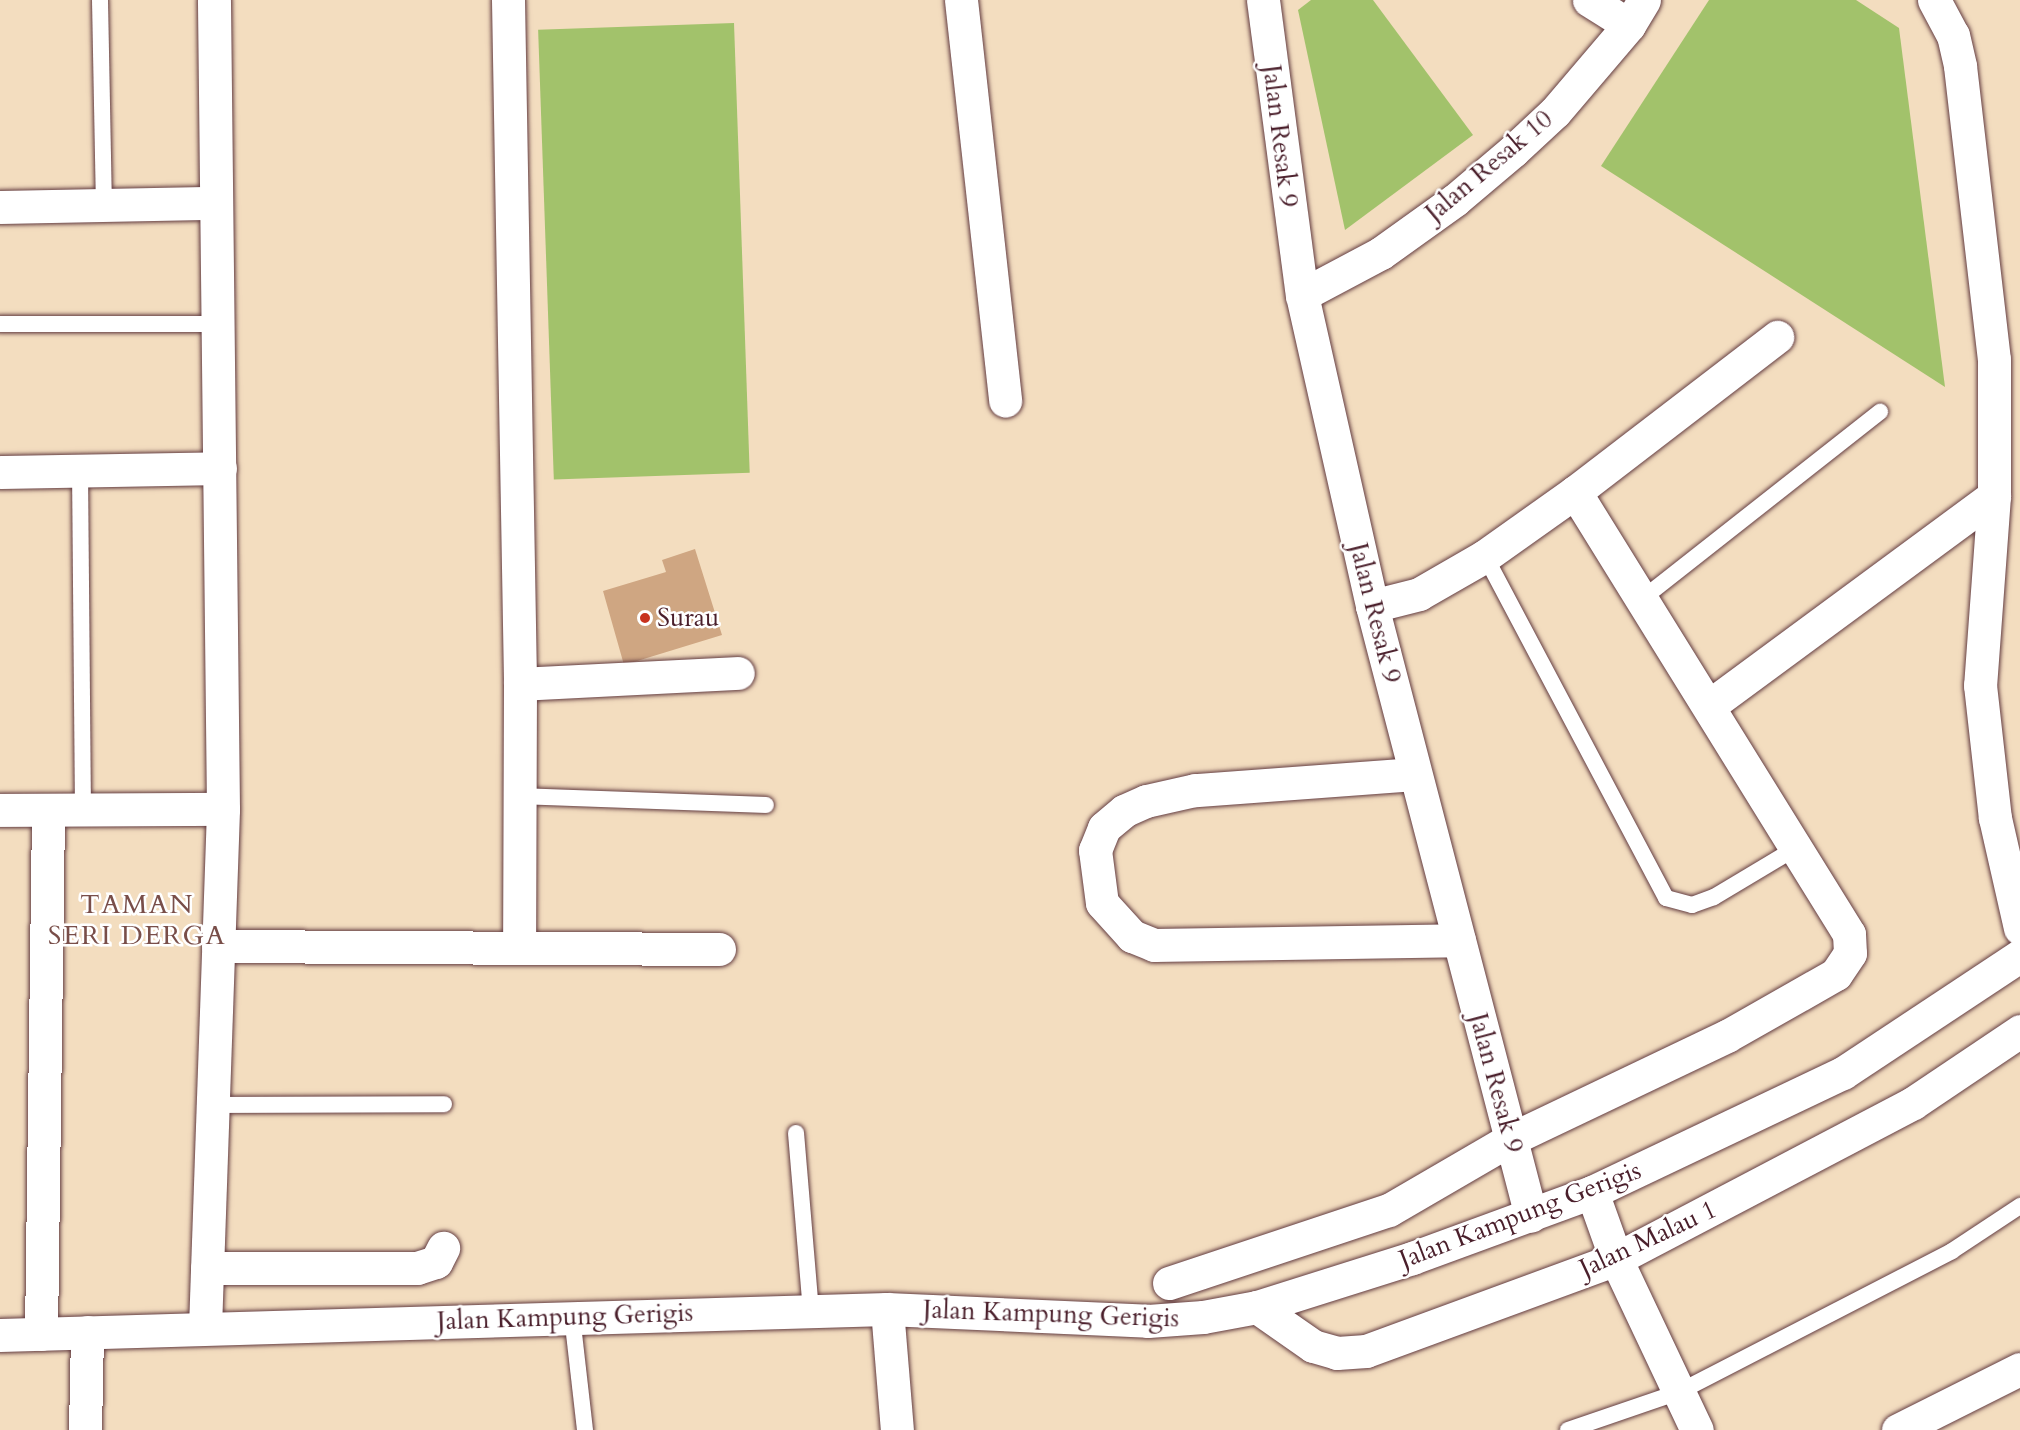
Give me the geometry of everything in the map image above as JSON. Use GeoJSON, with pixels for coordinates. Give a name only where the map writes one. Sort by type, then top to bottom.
{"type":"FeatureCollection","features":[{"type":"Feature","properties":{"kind":"street"},"geometry":{"type":"LineString","coordinates":[[205,1328],[210,1105],[223,809],[220,468],[215,324],[214,0]]}},
{"type":"Feature","properties":{"kind":"street"},"geometry":{"type":"LineString","coordinates":[[508,0],[520,684],[519,948]]}},
{"type":"Feature","properties":{"kind":"street"},"geometry":{"type":"LineString","coordinates":[[961,0],[1005,401]]}},
{"type":"Feature","properties":{"kind":"street","name":"Jalan Resak 9"},"geometry":{"type":"LineString","coordinates":[[1263,0],[1302,295],[1372,606],[1531,1216]]}},
{"type":"Feature","properties":{"kind":"street"},"geometry":{"type":"LineString","coordinates":[[1589,0],[1636,13]]}},
{"type":"Feature","properties":{"kind":"street"},"geometry":{"type":"LineString","coordinates":[[1934,0],[1953,35],[1966,114],[1994,359],[1994,496],[1980,685],[1990,788],[2020,928]]}},
{"type":"Feature","properties":{"kind":"street","name":"Jalan Resak 10"},"geometry":{"type":"LineString","coordinates":[[1302,295],[1381,252],[1455,200],[1555,112],[1636,13]]}},
{"type":"Feature","properties":{"kind":"street"},"geometry":{"type":"LineString","coordinates":[[0,207],[214,203]]}},
{"type":"Feature","properties":{"kind":"street"},"geometry":{"type":"LineString","coordinates":[[1372,606],[1419,594],[1485,556],[1575,492],[1777,337]]}},
{"type":"Feature","properties":{"kind":"street"},"geometry":{"type":"LineString","coordinates":[[0,472],[220,468]]}},
{"type":"Feature","properties":{"kind":"street"},"geometry":{"type":"LineString","coordinates":[[1169,1283],[1389,1210],[1511,1139],[1727,1036],[1836,974],[1850,953],[1849,934],[1575,492]]}},
{"type":"Feature","properties":{"kind":"street"},"geometry":{"type":"LineString","coordinates":[[1709,706],[1994,496]]}},
{"type":"Feature","properties":{"kind":"street"},"geometry":{"type":"LineString","coordinates":[[520,684],[738,673]]}},
{"type":"Feature","properties":{"kind":"street"},"geometry":{"type":"LineString","coordinates":[[1415,774],[1195,790],[1146,801],[1124,811],[1104,828],[1095,850],[1102,903],[1132,936],[1154,945],[1459,940]]}},
{"type":"Feature","properties":{"kind":"street"},"geometry":{"type":"LineString","coordinates":[[0,810],[223,809]]}},
{"type":"Feature","properties":{"kind":"street"},"geometry":{"type":"LineString","coordinates":[[41,1334],[48,810]]}},
{"type":"Feature","properties":{"kind":"street"},"geometry":{"type":"LineString","coordinates":[[218,945],[719,949]]}},
{"type":"Feature","properties":{"kind":"street","name":"Jalan Kampung Gerigis"},"geometry":{"type":"LineString","coordinates":[[0,1335],[572,1316],[887,1309],[1148,1321],[1203,1317],[1257,1307],[1531,1216],[1592,1192],[1843,1073],[2020,956]]}},
{"type":"Feature","properties":{"kind":"street","name":"Jalan Malau 1"},"geometry":{"type":"LineString","coordinates":[[1257,1307],[1313,1346],[1337,1353],[1366,1351],[1616,1259],[1913,1103],[2020,1031]]}},
{"type":"Feature","properties":{"kind":"street"},"geometry":{"type":"LineString","coordinates":[[1592,1192],[1616,1259],[1697,1430]]}},
{"type":"Feature","properties":{"kind":"street"},"geometry":{"type":"LineString","coordinates":[[207,1268],[417,1268],[436,1262],[443,1248]]}},
{"type":"Feature","properties":{"kind":"street"},"geometry":{"type":"LineString","coordinates":[[887,1309],[897,1430]]}},
{"type":"Feature","properties":{"kind":"street"},"geometry":{"type":"LineString","coordinates":[[85,1430],[87,1332]]}},
{"type":"Feature","properties":{"kind":"street"},"geometry":{"type":"LineString","coordinates":[[1898,1430],[2020,1369]]}},
{"type":"Feature","properties":{"kind":"lane"},"geometry":{"type":"LineString","coordinates":[[100,0],[104,205]]}},
{"type":"Feature","properties":{"kind":"lane"},"geometry":{"type":"LineString","coordinates":[[0,324],[215,324]]}},
{"type":"Feature","properties":{"kind":"lane"},"geometry":{"type":"LineString","coordinates":[[1642,598],[1880,412]]}},
{"type":"Feature","properties":{"kind":"lane"},"geometry":{"type":"LineString","coordinates":[[80,469],[83,810]]}},
{"type":"Feature","properties":{"kind":"lane"},"geometry":{"type":"LineString","coordinates":[[1485,556],[1666,898],[1692,906],[1714,897],[1796,848]]}},
{"type":"Feature","properties":{"kind":"lane"},"geometry":{"type":"LineString","coordinates":[[519,796],[766,805]]}},
{"type":"Feature","properties":{"kind":"lane"},"geometry":{"type":"LineString","coordinates":[[210,1105],[444,1104]]}},
{"type":"Feature","properties":{"kind":"lane"},"geometry":{"type":"LineString","coordinates":[[796,1133],[811,1312]]}},
{"type":"Feature","properties":{"kind":"lane"},"geometry":{"type":"LineString","coordinates":[[1568,1430],[1679,1392],[1952,1251],[2020,1206]]}},
{"type":"Feature","properties":{"kind":"lane"},"geometry":{"type":"LineString","coordinates":[[572,1316],[585,1430]]}},
{"type":"Feature","properties":{"kind":"green space"},"geometry":{"type":"Polygon","coordinates":[[[1311,0],[1373,0],[1473,135],[1345,230],[1298,10],[1311,0]]]}},
{"type":"Feature","properties":{"kind":"green space"},"geometry":{"type":"Polygon","coordinates":[[[1709,0],[1856,0],[1899,28],[1945,387],[1601,166],[1709,0]]]}},
{"type":"Feature","properties":{"kind":"green space"},"geometry":{"type":"Polygon","coordinates":[[[734,23],[750,473],[554,480],[538,30],[734,23]]]}},
{"type":"Feature","properties":{"kind":"building","name":"Surau"},"geometry":{"type":"Polygon","coordinates":[[[695,549],[722,635],[624,665],[603,591],[666,572],[662,560],[695,549]]]}},
{"type":"Feature","properties":{"kind":"place","name":"Surau"},"geometry":{"type":"Point","coordinates":[645,618]}},
{"type":"Feature","properties":{"kind":"district","name":"TAMAN SERI DERGA"},"geometry":{"type":"Point","coordinates":[137,920]}}]}
